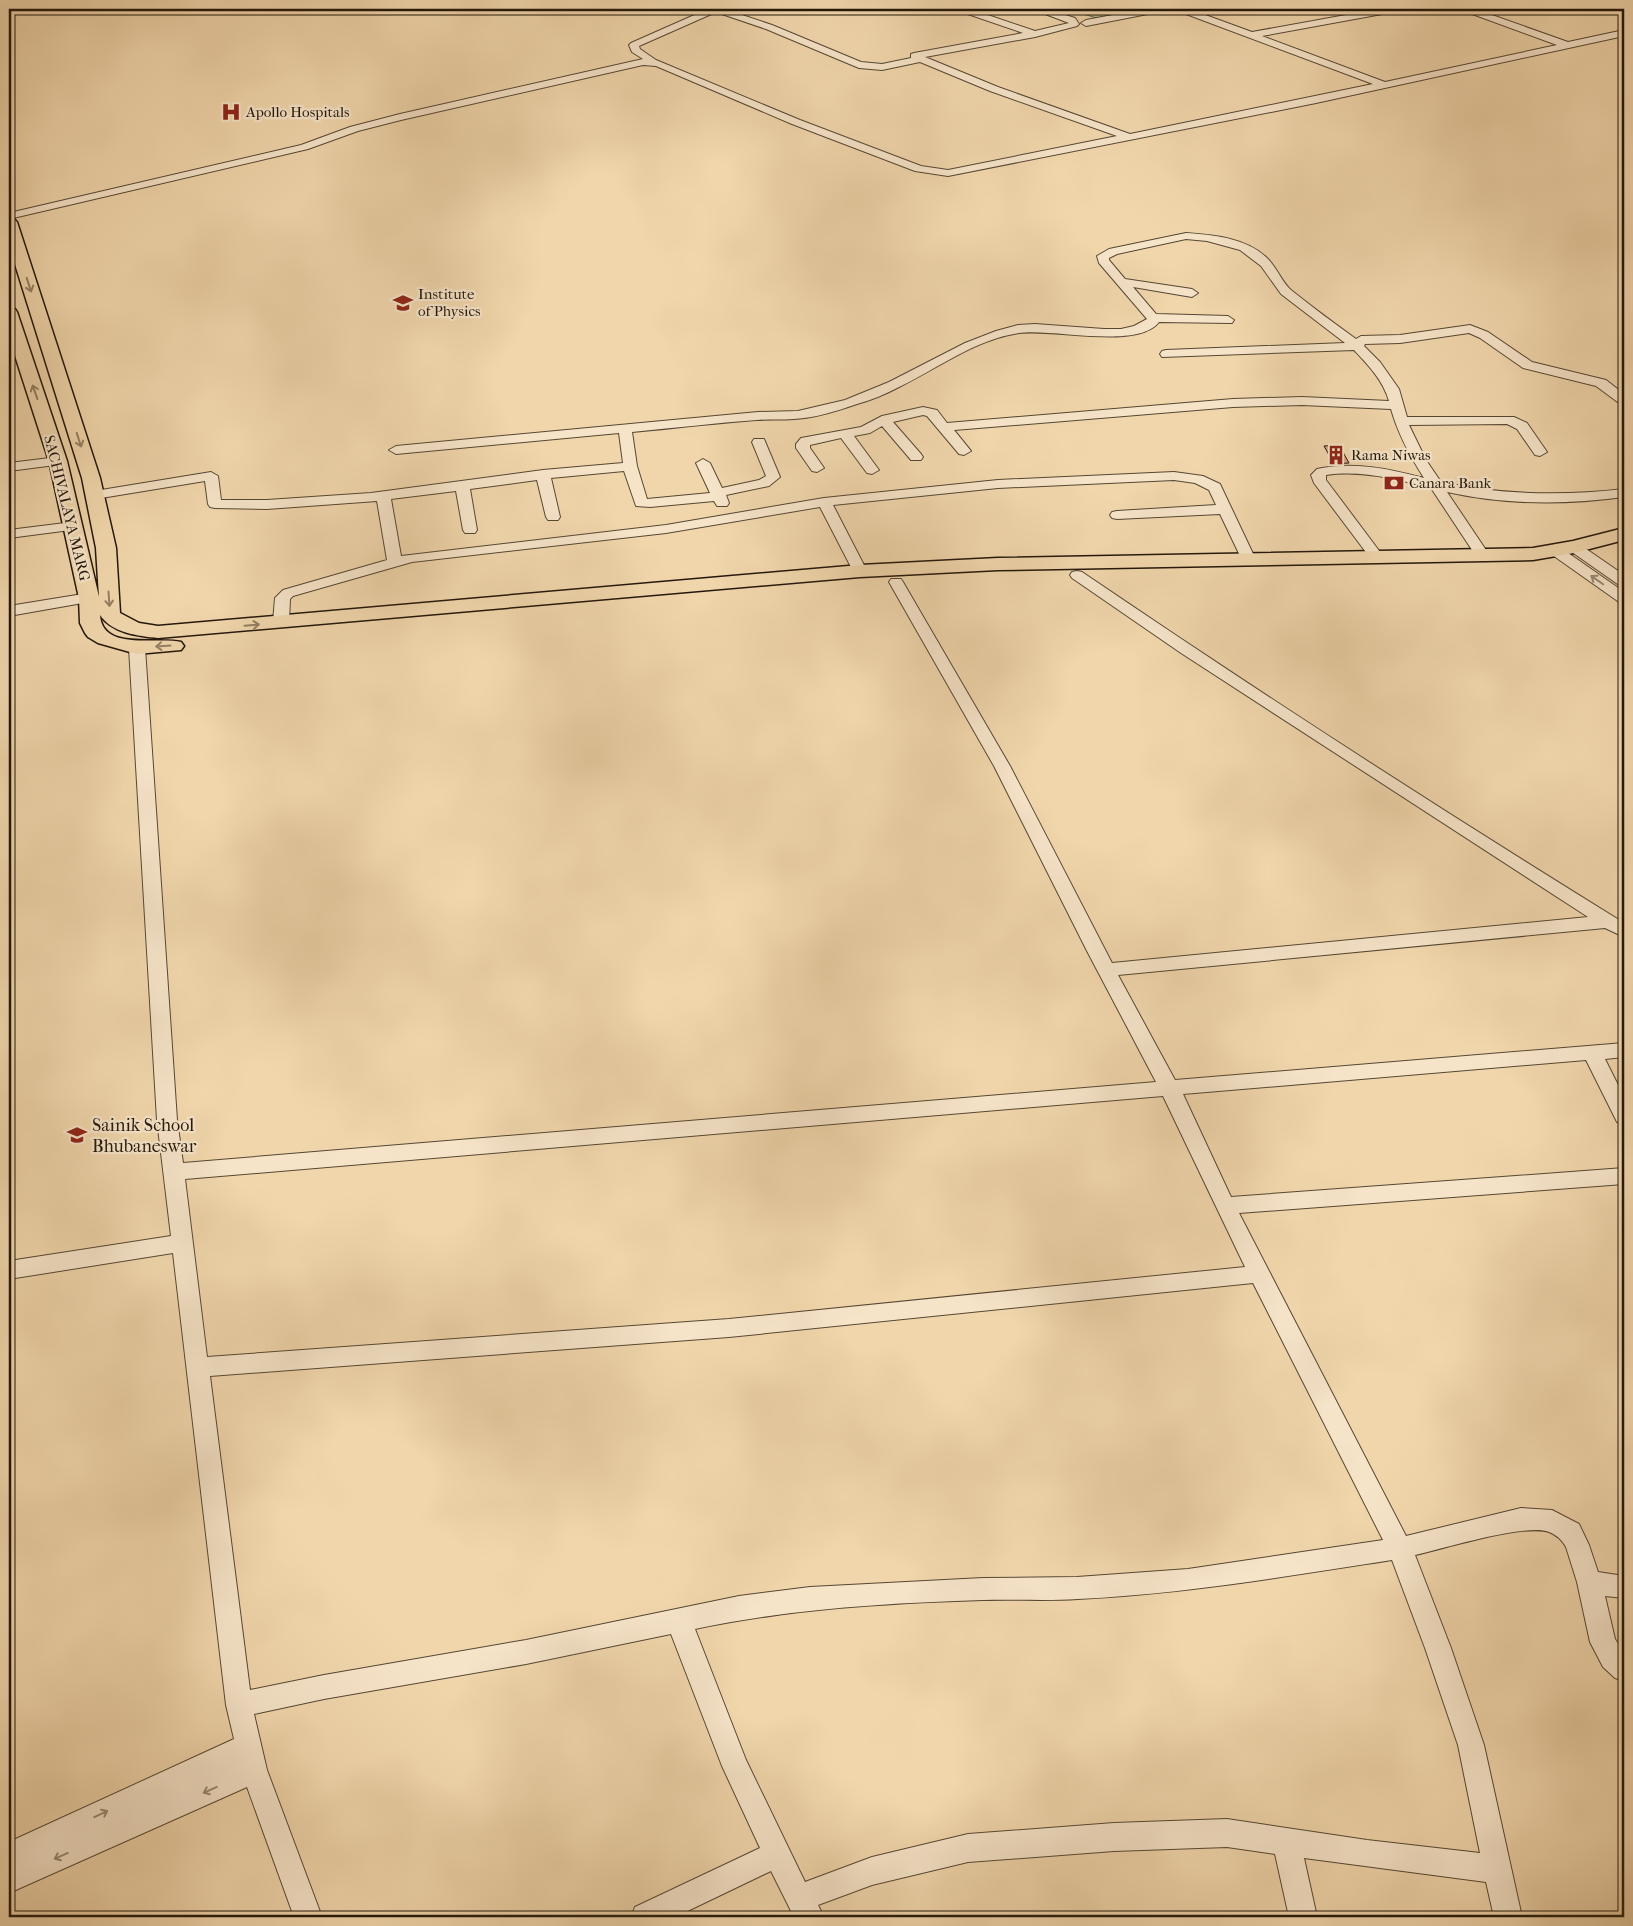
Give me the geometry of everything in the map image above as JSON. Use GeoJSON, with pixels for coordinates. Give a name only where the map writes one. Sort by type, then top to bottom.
{"type":"FeatureCollection","features":[{"type":"Feature","properties":{"kind":"main road"},"geometry":{"type":"LineString","coordinates":[[9,222],[95,495],[106,548],[110,615],[118,622],[136,630],[158,632],[860,571],[1006,571],[1376,556],[1573,554],[1624,534]]}},
{"type":"Feature","properties":{"kind":"main road","name":"SACHIVALAYA MARG"},"geometry":{"type":"LineString","coordinates":[[9,312],[60,469],[89,598],[90,623],[95,633],[105,639],[137,648]]}},
{"type":"Feature","properties":{"kind":"main road"},"geometry":{"type":"LineString","coordinates":[[60,469],[89,472]]}},
{"type":"Feature","properties":{"kind":"main road"},"geometry":{"type":"LineString","coordinates":[[137,648],[1006,571],[1077,575],[1573,554],[1624,548]]}},
{"type":"Feature","properties":{"kind":"street"},"geometry":{"type":"LineString","coordinates":[[920,59],[882,67],[859,65],[769,27],[716,9],[634,46],[635,50],[652,61],[796,122],[919,169],[948,173],[1384,85],[1624,33]]}},
{"type":"Feature","properties":{"kind":"street"},"geometry":{"type":"LineString","coordinates":[[962,9],[1035,34]]}},
{"type":"Feature","properties":{"kind":"street"},"geometry":{"type":"LineString","coordinates":[[1037,9],[1075,22],[1068,26],[1035,34],[914,56],[994,89],[1132,136]]}},
{"type":"Feature","properties":{"kind":"street"},"geometry":{"type":"LineString","coordinates":[[1048,9],[1083,19],[1086,23]]}},
{"type":"Feature","properties":{"kind":"street"},"geometry":{"type":"LineString","coordinates":[[1132,136],[927,56],[1034,37],[1086,23],[1158,9]]}},
{"type":"Feature","properties":{"kind":"street"},"geometry":{"type":"LineString","coordinates":[[1181,9],[1384,85]]}},
{"type":"Feature","properties":{"kind":"street"},"geometry":{"type":"LineString","coordinates":[[1252,35],[1393,9]]}},
{"type":"Feature","properties":{"kind":"street"},"geometry":{"type":"LineString","coordinates":[[1467,9],[1570,45]]}},
{"type":"Feature","properties":{"kind":"street"},"geometry":{"type":"LineString","coordinates":[[1474,9],[1570,45]]}},
{"type":"Feature","properties":{"kind":"street"},"geometry":{"type":"LineString","coordinates":[[9,216],[304,147],[354,129],[400,117],[652,61]]}},
{"type":"Feature","properties":{"kind":"street"},"geometry":{"type":"LineString","coordinates":[[1228,320],[1154,318],[1103,261],[1103,256],[1107,253],[1186,236],[1207,238],[1244,247],[1253,252],[1265,263],[1285,291],[1357,346],[1375,365],[1392,389],[1401,422],[1419,460],[1483,556]]}},
{"type":"Feature","properties":{"kind":"street"},"geometry":{"type":"LineString","coordinates":[[1122,282],[1192,293]]}},
{"type":"Feature","properties":{"kind":"street"},"geometry":{"type":"LineString","coordinates":[[396,450],[758,416],[802,414],[867,397],[990,336],[1021,329],[1040,328],[1099,334],[1146,326],[1154,322],[1154,318]]}},
{"type":"Feature","properties":{"kind":"street"},"geometry":{"type":"LineString","coordinates":[[1357,346],[1361,340],[1400,339],[1470,328],[1484,334],[1528,365],[1601,383],[1613,390],[1624,400]]}},
{"type":"Feature","properties":{"kind":"street"},"geometry":{"type":"LineString","coordinates":[[1166,354],[1357,346]]}},
{"type":"Feature","properties":{"kind":"street"},"geometry":{"type":"LineString","coordinates":[[944,427],[1233,403],[1302,401],[1397,405]]}},
{"type":"Feature","properties":{"kind":"street"},"geometry":{"type":"LineString","coordinates":[[817,468],[803,448],[803,444],[810,439],[865,430],[884,420],[914,412],[928,411],[964,451]]}},
{"type":"Feature","properties":{"kind":"street"},"geometry":{"type":"LineString","coordinates":[[884,420],[916,457]]}},
{"type":"Feature","properties":{"kind":"street"},"geometry":{"type":"LineString","coordinates":[[1401,422],[1509,420],[1522,426],[1540,452]]}},
{"type":"Feature","properties":{"kind":"street"},"geometry":{"type":"LineString","coordinates":[[625,429],[630,466],[641,502],[650,503],[718,495],[770,480],[773,474],[760,442]]}},
{"type":"Feature","properties":{"kind":"street"},"geometry":{"type":"LineString","coordinates":[[845,434],[872,470]]}},
{"type":"Feature","properties":{"kind":"street"},"geometry":{"type":"LineString","coordinates":[[703,463],[728,518]]}},
{"type":"Feature","properties":{"kind":"street"},"geometry":{"type":"LineString","coordinates":[[9,466],[60,469]]}},
{"type":"Feature","properties":{"kind":"street"},"geometry":{"type":"LineString","coordinates":[[95,495],[212,476],[215,504],[295,503],[383,495],[543,474],[630,466]]}},
{"type":"Feature","properties":{"kind":"street"},"geometry":{"type":"LineString","coordinates":[[1376,556],[1319,480],[1318,475],[1328,470],[1358,470],[1487,495],[1578,498],[1624,493]]}},
{"type":"Feature","properties":{"kind":"street"},"geometry":{"type":"LineString","coordinates":[[543,474],[553,517]]}},
{"type":"Feature","properties":{"kind":"street"},"geometry":{"type":"LineString","coordinates":[[280,622],[283,598],[288,593],[336,581],[395,561],[469,550],[666,529],[824,502],[1077,479],[1174,476],[1208,482],[1215,486],[1249,560]]}},
{"type":"Feature","properties":{"kind":"street"},"geometry":{"type":"LineString","coordinates":[[462,485],[470,530]]}},
{"type":"Feature","properties":{"kind":"street"},"geometry":{"type":"LineString","coordinates":[[383,495],[395,561]]}},
{"type":"Feature","properties":{"kind":"street"},"geometry":{"type":"LineString","coordinates":[[824,502],[860,571]]}},
{"type":"Feature","properties":{"kind":"street"},"geometry":{"type":"LineString","coordinates":[[1117,516],[1226,509]]}},
{"type":"Feature","properties":{"kind":"street"},"geometry":{"type":"LineString","coordinates":[[9,534],[73,526]]}},
{"type":"Feature","properties":{"kind":"street"},"geometry":{"type":"LineString","coordinates":[[1573,554],[1624,582]]}},
{"type":"Feature","properties":{"kind":"street"},"geometry":{"type":"LineString","coordinates":[[1573,554],[1624,599]]}},
{"type":"Feature","properties":{"kind":"street"},"geometry":{"type":"LineString","coordinates":[[1077,575],[1187,650],[1524,869],[1616,926]]}},
{"type":"Feature","properties":{"kind":"street"},"geometry":{"type":"LineString","coordinates":[[896,582],[1002,766],[1170,1089],[1259,1274],[1400,1548],[1438,1648],[1471,1745],[1508,1917]]}},
{"type":"Feature","properties":{"kind":"street"},"geometry":{"type":"LineString","coordinates":[[9,611],[89,598]]}},
{"type":"Feature","properties":{"kind":"street"},"geometry":{"type":"LineString","coordinates":[[137,648],[167,1120],[239,1705],[251,1757],[308,1917]]}},
{"type":"Feature","properties":{"kind":"street"},"geometry":{"type":"LineString","coordinates":[[1107,970],[1616,926]]}},
{"type":"Feature","properties":{"kind":"street"},"geometry":{"type":"LineString","coordinates":[[173,1172],[1624,1050]]}},
{"type":"Feature","properties":{"kind":"street"},"geometry":{"type":"LineString","coordinates":[[1592,1053],[1624,1117]]}},
{"type":"Feature","properties":{"kind":"street"},"geometry":{"type":"LineString","coordinates":[[1225,1206],[1624,1176]]}},
{"type":"Feature","properties":{"kind":"street"},"geometry":{"type":"LineString","coordinates":[[9,1270],[182,1243]]}},
{"type":"Feature","properties":{"kind":"street"},"geometry":{"type":"LineString","coordinates":[[198,1368],[729,1328],[1259,1274]]}},
{"type":"Feature","properties":{"kind":"street"},"geometry":{"type":"LineString","coordinates":[[239,1705],[353,1682],[526,1652],[739,1608],[810,1598],[983,1589],[1077,1588],[1188,1580],[1400,1548],[1521,1519],[1552,1521],[1570,1532],[1577,1545],[1589,1582],[1603,1642],[1612,1659],[1624,1669]]}},
{"type":"Feature","properties":{"kind":"street"},"geometry":{"type":"LineString","coordinates":[[1589,1582],[1624,1587]]}},
{"type":"Feature","properties":{"kind":"street"},"geometry":{"type":"LineString","coordinates":[[679,1621],[735,1766],[804,1908],[872,1871],[968,1848],[1114,1837],[1227,1833],[1367,1854],[1497,1869]]}},
{"type":"Feature","properties":{"kind":"street"},"geometry":{"type":"LineString","coordinates":[[9,1856],[251,1757]]}},
{"type":"Feature","properties":{"kind":"street"},"geometry":{"type":"LineString","coordinates":[[9,1879],[251,1757]]}},
{"type":"Feature","properties":{"kind":"street"},"geometry":{"type":"LineString","coordinates":[[1286,1842],[1303,1917]]}},
{"type":"Feature","properties":{"kind":"street"},"geometry":{"type":"LineString","coordinates":[[644,1917],[777,1854]]}},
{"type":"Feature","properties":{"kind":"green space"},"geometry":{"type":"Polygon","coordinates":[[[1067,9],[1153,9],[1103,20],[1067,9]]]}},
{"type":"Feature","properties":{"kind":"building","name":"Rama Niwas"},"geometry":{"type":"Polygon","coordinates":[[[1339,445],[1349,463],[1334,464],[1324,446],[1339,445]]]}},
{"type":"Feature","properties":{"kind":"place","name":"Apollo Hospitals"},"geometry":{"type":"Point","coordinates":[231,112]}},
{"type":"Feature","properties":{"kind":"place","name":"Institute of Physics"},"geometry":{"type":"Point","coordinates":[403,303]}},
{"type":"Feature","properties":{"kind":"place","name":"Rama Niwas"},"geometry":{"type":"Point","coordinates":[1336,455]}},
{"type":"Feature","properties":{"kind":"place","name":"Canara Bank"},"geometry":{"type":"Point","coordinates":[1394,483]}},
{"type":"Feature","properties":{"kind":"place","name":"Sainik School Bhubaneswar"},"geometry":{"type":"Point","coordinates":[77,1135]}}]}
